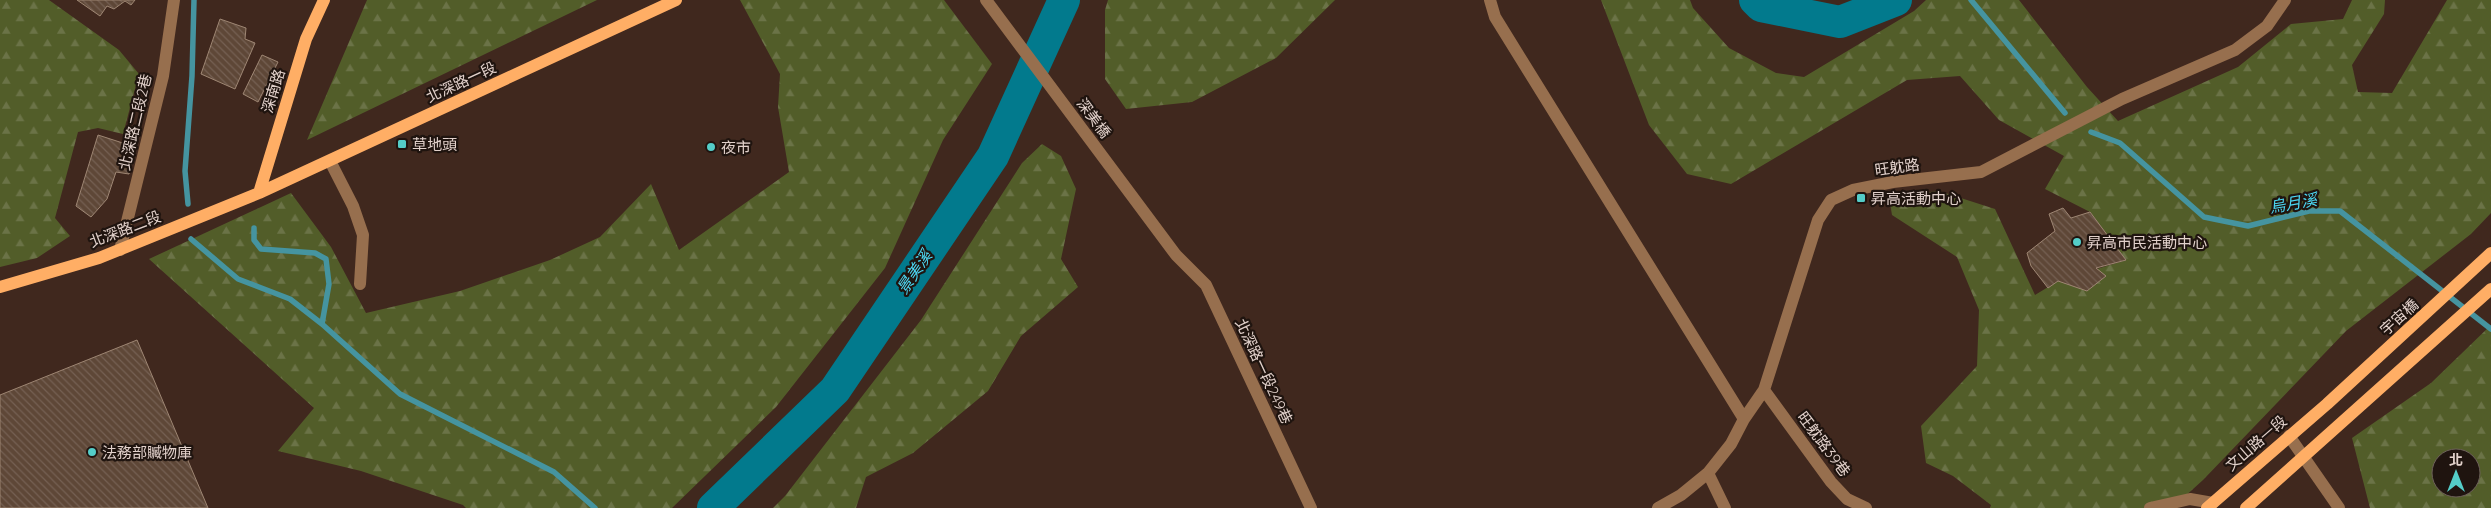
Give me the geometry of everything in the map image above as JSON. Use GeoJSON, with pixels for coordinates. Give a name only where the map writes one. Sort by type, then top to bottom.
{"type":"FeatureCollection","features":[{"type":"Feature","properties":{"kind":"main road","name":"深南路"},"geometry":{"type":"LineString","coordinates":[[259,193],[306,39],[324,0]]}},
{"type":"Feature","properties":{"kind":"main road","name":"北深路一段"},"geometry":{"type":"LineString","coordinates":[[259,193],[676,0]]}},
{"type":"Feature","properties":{"kind":"main road","name":"北深路二段"},"geometry":{"type":"LineString","coordinates":[[0,287],[120,250],[259,193]]}},
{"type":"Feature","properties":{"kind":"main road","name":"宇宙橋"},"geometry":{"type":"LineString","coordinates":[[2327,404],[2491,253]]}},
{"type":"Feature","properties":{"kind":"main road"},"geometry":{"type":"LineString","coordinates":[[2246,508],[2491,289]]}},
{"type":"Feature","properties":{"kind":"main road","name":"文山路一段"},"geometry":{"type":"LineString","coordinates":[[2210,505],[2327,404]]}},
{"type":"Feature","properties":{"kind":"street","name":"北深路二段2巷"},"geometry":{"type":"LineString","coordinates":[[120,250],[163,76],[174,0]]}},
{"type":"Feature","properties":{"kind":"street","name":"深美橋"},"geometry":{"type":"LineString","coordinates":[[986,0],[1176,255]]}},
{"type":"Feature","properties":{"kind":"street"},"geometry":{"type":"LineString","coordinates":[[1490,0],[1495,18],[1744,419]]}},
{"type":"Feature","properties":{"kind":"street","name":"旺躭路"},"geometry":{"type":"LineString","coordinates":[[1658,508],[1681,495],[1708,472],[1731,444],[1744,419],[1764,390],[1818,220],[1831,200],[1853,190],[1894,182],[1981,172],[2094,114],[2235,50],[2267,26],[2285,0]]}},
{"type":"Feature","properties":{"kind":"street"},"geometry":{"type":"LineString","coordinates":[[330,161],[353,206],[363,235],[360,284]]}},
{"type":"Feature","properties":{"kind":"street","name":"北深路一段249巷"},"geometry":{"type":"LineString","coordinates":[[1176,255],[1206,285],[1311,508]]}},
{"type":"Feature","properties":{"kind":"street","name":"旺躭路39巷"},"geometry":{"type":"LineString","coordinates":[[1764,390],[1831,482],[1846,499],[1866,508]]}},
{"type":"Feature","properties":{"kind":"street"},"geometry":{"type":"LineString","coordinates":[[2289,436],[2339,508]]}},
{"type":"Feature","properties":{"kind":"street"},"geometry":{"type":"LineString","coordinates":[[1708,472],[1725,508]]}},
{"type":"Feature","properties":{"kind":"street"},"geometry":{"type":"LineString","coordinates":[[2150,508],[2190,499],[2210,505]]}},
{"type":"Feature","properties":{"kind":"green space"},"geometry":{"type":"Polygon","coordinates":[[[0,0],[49,0],[119,50],[139,74],[123,134],[98,128],[78,132],[55,218],[70,236],[37,258],[0,267],[0,0]]]}},
{"type":"Feature","properties":{"kind":"green space"},"geometry":{"type":"Polygon","coordinates":[[[367,0],[597,0],[307,140],[367,0]]]}},
{"type":"Feature","properties":{"kind":"green space"},"geometry":{"type":"Polygon","coordinates":[[[740,0],[944,0],[992,64],[943,140],[885,268],[776,407],[672,508],[466,508],[463,505],[361,471],[278,451],[314,408],[149,259],[291,193],[331,247],[366,313],[460,291],[550,260],[600,237],[651,184],[679,250],[789,172],[778,107],[780,74],[740,0]]]}},
{"type":"Feature","properties":{"kind":"green space"},"geometry":{"type":"Polygon","coordinates":[[[1108,0],[1335,0],[1276,58],[1192,102],[1126,109],[1105,79],[1105,10],[1108,0]]]}},
{"type":"Feature","properties":{"kind":"green space"},"geometry":{"type":"Polygon","coordinates":[[[1601,0],[1690,0],[1693,8],[1729,48],[1776,73],[1804,77],[1914,11],[1926,0],[2019,0],[2087,87],[2118,121],[2238,67],[2291,24],[2343,19],[2352,0],[2385,0],[2384,14],[2352,65],[2358,92],[2392,93],[2447,0],[2491,0],[2491,213],[2471,234],[2346,331],[2203,480],[2172,508],[1990,508],[1991,505],[1953,476],[1926,463],[1921,426],[1977,366],[1979,310],[1957,257],[1892,215],[1889,197],[1939,191],[1995,209],[2035,295],[2058,281],[2126,260],[2090,212],[2045,189],[2064,156],[1999,120],[1960,76],[1907,80],[1731,184],[1687,174],[1649,125],[1601,0]]]}},
{"type":"Feature","properties":{"kind":"green space"},"geometry":{"type":"Polygon","coordinates":[[[1042,144],[1061,156],[1076,189],[1061,259],[1078,287],[1021,336],[988,391],[913,453],[866,477],[856,508],[773,508],[785,496],[921,320],[1022,163],[1042,144]]]}},
{"type":"Feature","properties":{"kind":"green space"},"geometry":{"type":"Polygon","coordinates":[[[2491,325],[2491,508],[2370,508],[2352,438],[2431,383],[2491,325]]]}},
{"type":"Feature","properties":{"kind":"building"},"geometry":{"type":"Polygon","coordinates":[[[77,0],[135,0],[131,5],[125,1],[114,9],[107,6],[100,16],[77,0]]]}},
{"type":"Feature","properties":{"kind":"building"},"geometry":{"type":"Polygon","coordinates":[[[220,19],[246,28],[245,39],[255,43],[235,89],[201,74],[220,19]]]}},
{"type":"Feature","properties":{"kind":"building"},"geometry":{"type":"Polygon","coordinates":[[[262,55],[278,62],[258,102],[243,94],[262,55]]]}},
{"type":"Feature","properties":{"kind":"building"},"geometry":{"type":"Polygon","coordinates":[[[98,135],[132,146],[129,158],[133,159],[129,174],[116,172],[107,199],[91,217],[76,206],[98,135]]]}},
{"type":"Feature","properties":{"kind":"building","name":"昇高市民活動中心"},"geometry":{"type":"Polygon","coordinates":[[[2063,208],[2071,218],[2090,212],[2126,260],[2096,268],[2106,276],[2087,291],[2058,281],[2048,288],[2031,266],[2027,253],[2055,231],[2049,214],[2063,208]]]}},
{"type":"Feature","properties":{"kind":"building","name":"法務部贓物庫"},"geometry":{"type":"Polygon","coordinates":[[[137,340],[208,508],[0,508],[0,395],[137,340]]]}},
{"type":"Feature","properties":{"kind":"waterway"},"geometry":{"type":"LineString","coordinates":[[188,204],[185,171],[192,76],[194,0]]}},
{"type":"Feature","properties":{"kind":"waterway","name":"景美溪"},"geometry":{"type":"LineString","coordinates":[[713,508],[835,390],[993,156],[1064,0]]}},
{"type":"Feature","properties":{"kind":"waterway","name":"景美溪"},"geometry":{"type":"LineString","coordinates":[[1755,0],[1761,6],[1840,22],[1896,0]]}},
{"type":"Feature","properties":{"kind":"waterway","name":"烏月溪"},"geometry":{"type":"LineString","coordinates":[[1971,0],[2065,113]]}},
{"type":"Feature","properties":{"kind":"waterway","name":"烏月溪"},"geometry":{"type":"LineString","coordinates":[[2091,132],[2120,143],[2204,217],[2248,226],[2309,211],[2340,211],[2491,329]]}},
{"type":"Feature","properties":{"kind":"waterway"},"geometry":{"type":"LineString","coordinates":[[254,228],[254,240],[261,249],[315,253],[326,259],[329,284],[322,324]]}},
{"type":"Feature","properties":{"kind":"waterway"},"geometry":{"type":"LineString","coordinates":[[191,239],[238,279],[290,299],[322,324],[400,394],[554,472],[595,508]]}},
{"type":"Feature","properties":{"kind":"place","name":"草地頭"},"geometry":{"type":"Point","coordinates":[402,144]}},
{"type":"Feature","properties":{"kind":"place","name":"夜市"},"geometry":{"type":"Point","coordinates":[711,147]}},
{"type":"Feature","properties":{"kind":"place","name":"昇高活動中心"},"geometry":{"type":"Point","coordinates":[1861,198]}},
{"type":"Feature","properties":{"kind":"place","name":"昇高市民活動中心"},"geometry":{"type":"Point","coordinates":[2077,242]}},
{"type":"Feature","properties":{"kind":"place","name":"法務部贓物庫"},"geometry":{"type":"Point","coordinates":[92,452]}}]}
